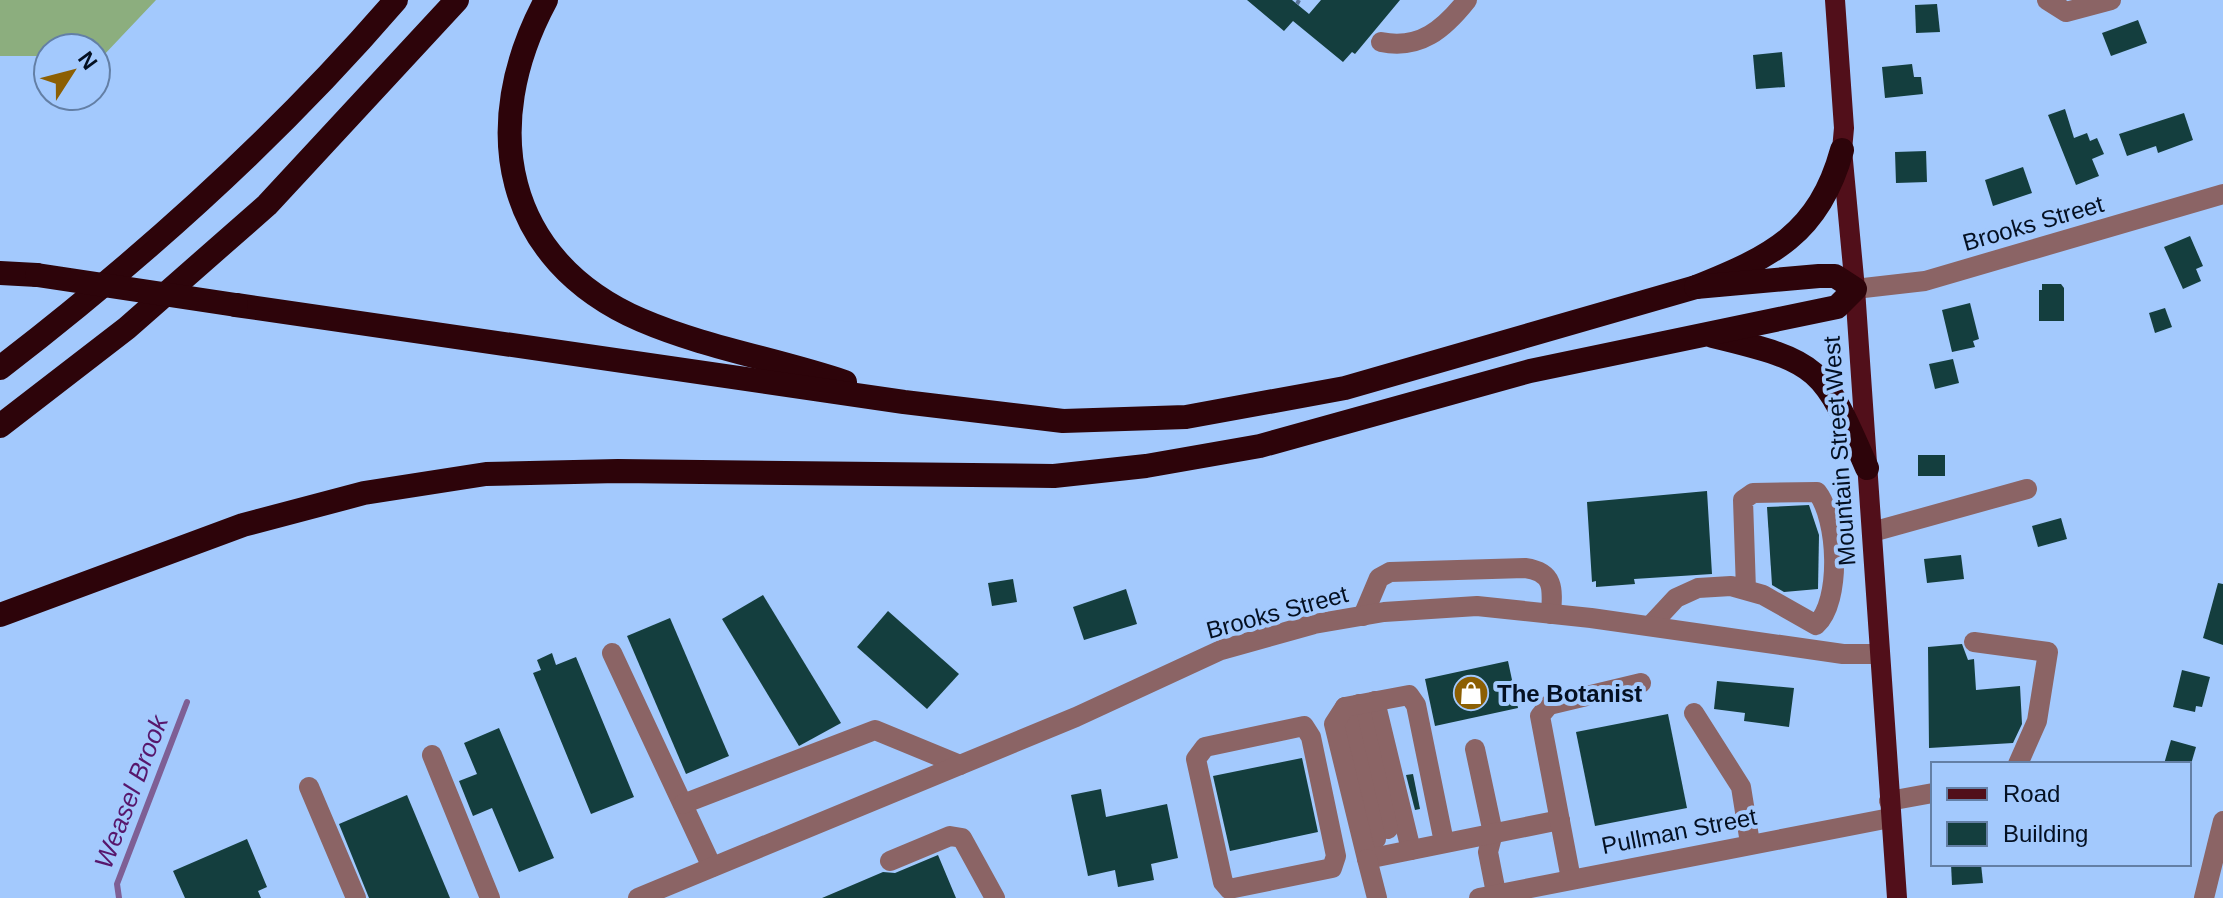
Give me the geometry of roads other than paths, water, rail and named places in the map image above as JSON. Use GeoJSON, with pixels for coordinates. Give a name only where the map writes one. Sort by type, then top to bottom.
{"type":"FeatureCollection","features":[{"type":"Feature","properties":{"kind":"highway"},"geometry":{"type":"LineString","coordinates":[[0,368],[138,257],[241,164],[396,0]]}},
{"type":"Feature","properties":{"kind":"highway"},"geometry":{"type":"LineString","coordinates":[[0,426],[127,328],[267,205],[457,0]]}},
{"type":"Feature","properties":{"kind":"highway"},"geometry":{"type":"LineString","coordinates":[[546,0],[526,47],[516,85],[508,149],[519,199],[556,262],[592,294],[651,324],[904,402]]}},
{"type":"Feature","properties":{"kind":"highway"},"geometry":{"type":"LineString","coordinates":[[0,273],[37,275],[904,402],[1063,421],[1186,417],[1345,388],[1696,287],[1758,261],[1794,237],[1828,191],[1842,150]]}},
{"type":"Feature","properties":{"kind":"highway"},"geometry":{"type":"LineString","coordinates":[[0,615],[243,525],[364,493],[486,474],[618,471],[1054,476],[1146,466],[1260,446],[1530,371],[1837,307],[1855,289],[1835,276],[1696,287]]}},
{"type":"Feature","properties":{"kind":"highway"},"geometry":{"type":"LineString","coordinates":[[1707,334],[1779,352],[1801,361],[1834,396],[1867,468]]}},
{"type":"Feature","properties":{"kind":"main road","name":"Mountain Street West"},"geometry":{"type":"LineString","coordinates":[[1835,0],[1844,128],[1842,150],[1855,289],[1897,898]]}},
{"type":"Feature","properties":{"kind":"street"},"geometry":{"type":"LineString","coordinates":[[1381,42],[1413,43],[1426,38],[1440,31],[1467,0]]}},
{"type":"Feature","properties":{"kind":"street"},"geometry":{"type":"LineString","coordinates":[[2047,0],[2066,12],[2111,0]]}},
{"type":"Feature","properties":{"kind":"street","name":"Brooks Street"},"geometry":{"type":"LineString","coordinates":[[1855,289],[1925,281],[2223,194]]}},
{"type":"Feature","properties":{"kind":"street"},"geometry":{"type":"LineString","coordinates":[[1872,532],[2027,489]]}},
{"type":"Feature","properties":{"kind":"street"},"geometry":{"type":"LineString","coordinates":[[1650,626],[1676,598],[1698,588],[1731,586],[1763,595],[1805,622],[1816,625],[1823,619],[1830,594],[1834,536],[1827,505],[1817,492],[1753,493],[1743,500],[1746,590]]}},
{"type":"Feature","properties":{"kind":"street"},"geometry":{"type":"LineString","coordinates":[[1363,616],[1379,578],[1390,572],[1525,568],[1538,570],[1549,577],[1553,589],[1551,614]]}},
{"type":"Feature","properties":{"kind":"street","name":"Brooks Street"},"geometry":{"type":"LineString","coordinates":[[638,898],[960,765],[1221,650],[1314,624],[1363,616],[1477,606],[1650,626],[1843,654],[1879,654]]}},
{"type":"Feature","properties":{"kind":"street"},"geometry":{"type":"LineString","coordinates":[[1974,642],[2048,652],[2037,721],[2019,762]]}},
{"type":"Feature","properties":{"kind":"street"},"geometry":{"type":"LineString","coordinates":[[612,653],[712,867]]}},
{"type":"Feature","properties":{"kind":"street"},"geometry":{"type":"LineString","coordinates":[[1571,879],[1540,716],[1549,705],[1641,683]]}},
{"type":"Feature","properties":{"kind":"street"},"geometry":{"type":"LineString","coordinates":[[1388,855],[1334,724],[1360,704],[1409,695],[1416,705],[1444,842]]}},
{"type":"Feature","properties":{"kind":"street"},"geometry":{"type":"LineString","coordinates":[[1360,704],[1388,855],[1377,898]]}},
{"type":"Feature","properties":{"kind":"street"},"geometry":{"type":"LineString","coordinates":[[1694,713],[1741,787],[1750,843]]}},
{"type":"Feature","properties":{"kind":"street"},"geometry":{"type":"LineString","coordinates":[[1304,726],[1311,737],[1336,856],[1332,868],[1250,891],[1229,889],[1223,882],[1196,759],[1205,747],[1304,726]]}},
{"type":"Feature","properties":{"kind":"street"},"geometry":{"type":"LineString","coordinates":[[683,804],[875,730],[960,765]]}},
{"type":"Feature","properties":{"kind":"street"},"geometry":{"type":"LineString","coordinates":[[1475,749],[1493,833],[1488,852],[1491,897]]}},
{"type":"Feature","properties":{"kind":"street"},"geometry":{"type":"LineString","coordinates":[[432,755],[490,898]]}},
{"type":"Feature","properties":{"kind":"street"},"geometry":{"type":"LineString","coordinates":[[309,787],[356,898]]}},
{"type":"Feature","properties":{"kind":"street","name":"Pullman Street"},"geometry":{"type":"LineString","coordinates":[[1491,897],[1750,843],[1890,809],[1931,794]]}},
{"type":"Feature","properties":{"kind":"street"},"geometry":{"type":"LineString","coordinates":[[1388,855],[1560,820]]}},
{"type":"Feature","properties":{"kind":"street"},"geometry":{"type":"LineString","coordinates":[[2204,898],[2222,825]]}},
{"type":"Feature","properties":{"kind":"street"},"geometry":{"type":"LineString","coordinates":[[890,861],[950,836],[962,838],[995,898]]}},
{"type":"Feature","properties":{"kind":"waterway","name":"Weasel Brook"},"geometry":{"type":"LineString","coordinates":[[119,898],[117,884],[187,702]]}},
{"type":"Feature","properties":{"kind":"place","name":"The Botanist"},"geometry":{"type":"Point","coordinates":[1471,693]}}]}
